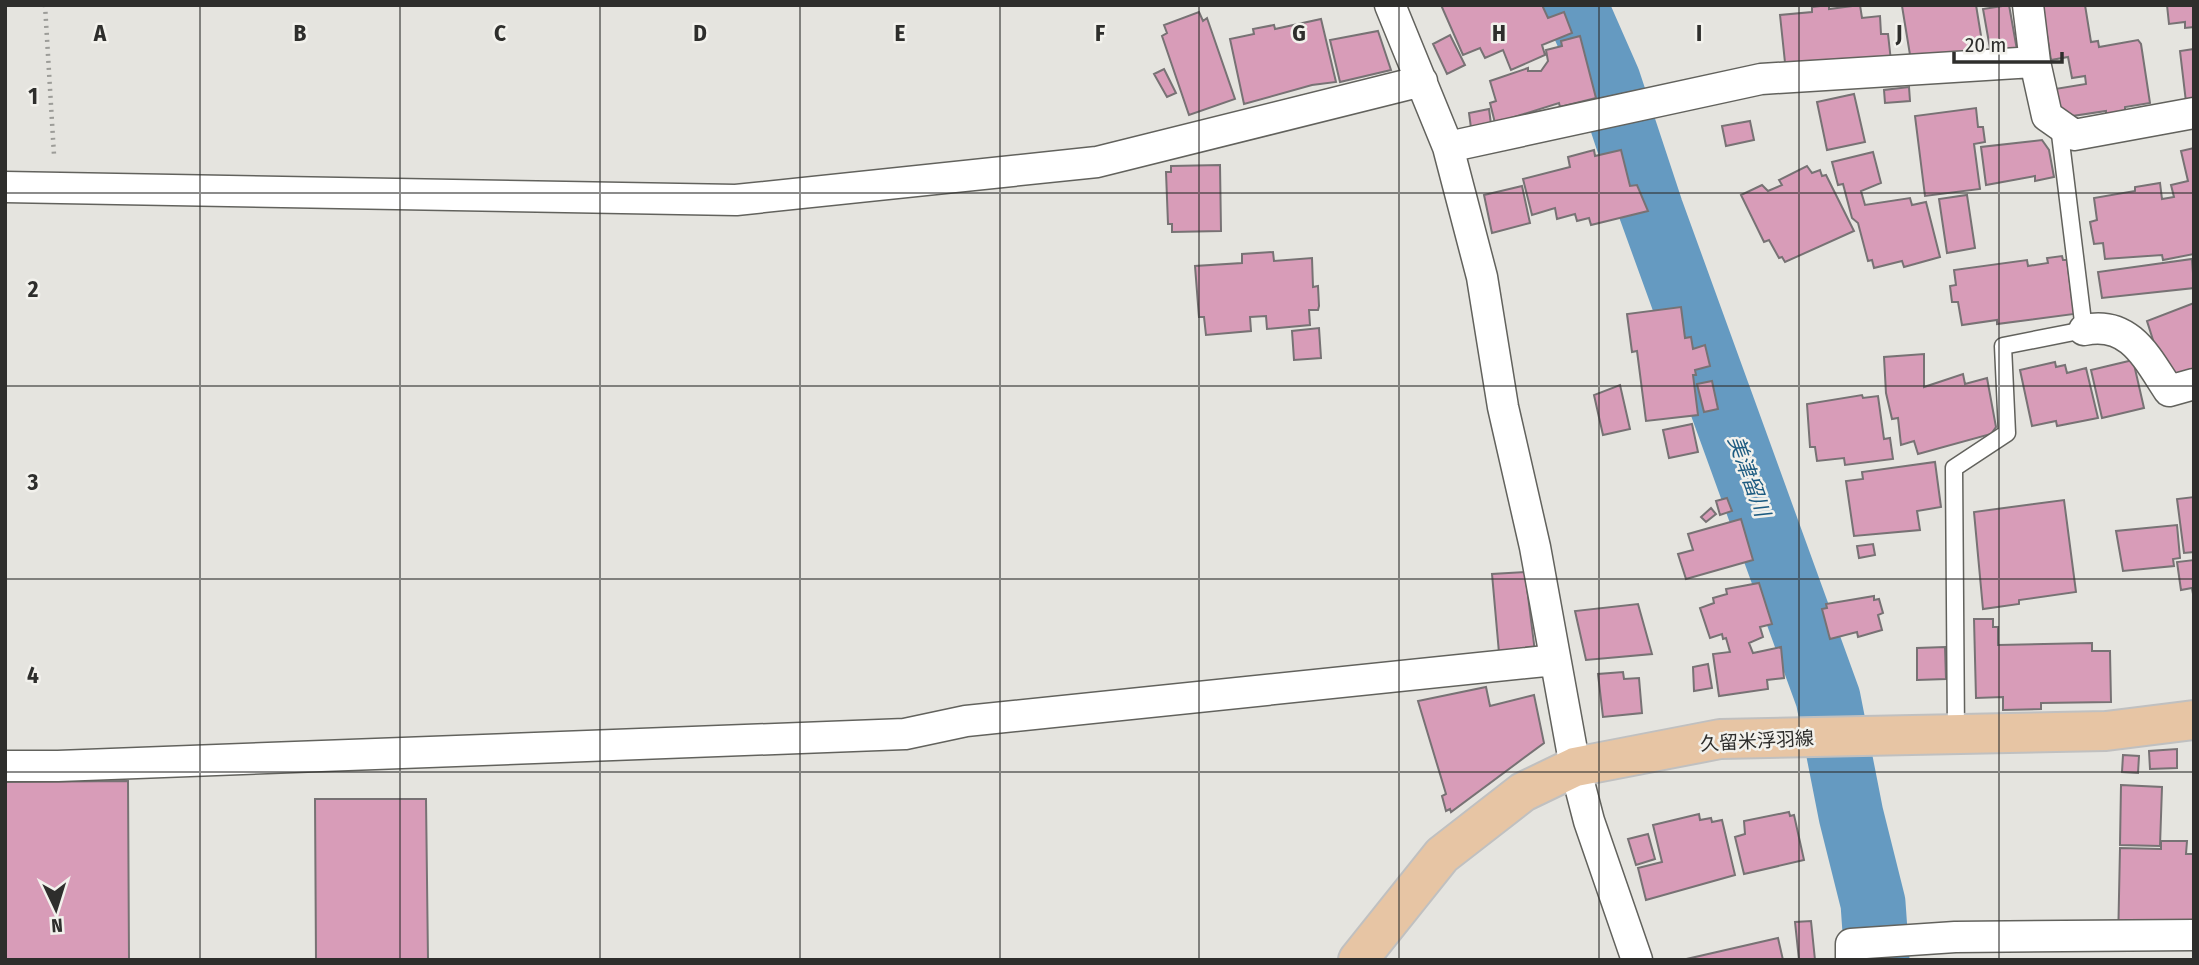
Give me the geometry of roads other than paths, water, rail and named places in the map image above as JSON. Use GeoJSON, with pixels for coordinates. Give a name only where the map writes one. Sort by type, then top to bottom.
{"type":"FeatureCollection","features":[{"type":"Feature","properties":{"kind":"main road","name":"久留米浮羽線"},"geometry":{"type":"LineString","coordinates":[[1358,960],[1443,855],[1523,792],[1575,767],[1720,739],[2106,731],[2194,720]]}},
{"type":"Feature","properties":{"kind":"street"},"geometry":{"type":"LineString","coordinates":[[1390,5],[1448,147],[1482,277],[1503,407],[1535,547],[1575,767],[1589,821],[1637,960]]}},
{"type":"Feature","properties":{"kind":"street"},"geometry":{"type":"LineString","coordinates":[[2028,5],[2035,62],[2048,116],[2074,135],[2194,113]]}},
{"type":"Feature","properties":{"kind":"street"},"geometry":{"type":"LineString","coordinates":[[1448,147],[1761,79],[2035,62]]}},
{"type":"Feature","properties":{"kind":"street"},"geometry":{"type":"LineString","coordinates":[[5,187],[736,200],[1097,162],[1422,81]]}},
{"type":"Feature","properties":{"kind":"street"},"geometry":{"type":"LineString","coordinates":[[2084,330],[2101,326],[2136,341],[2169,391],[2194,384]]}},
{"type":"Feature","properties":{"kind":"street"},"geometry":{"type":"LineString","coordinates":[[5,766],[905,734],[966,721],[1555,660]]}},
{"type":"Feature","properties":{"kind":"street"},"geometry":{"type":"LineString","coordinates":[[1851,960],[1851,944],[1955,937],[2194,935]]}},
{"type":"Feature","properties":{"kind":"lane"},"geometry":{"type":"LineString","coordinates":[[1956,735],[1954,468],[2007,433],[2003,346],[2084,330],[2059,124]]}},
{"type":"Feature","properties":{"kind":"waterway","name":"美津留川"},"geometry":{"type":"LineString","coordinates":[[1575,5],[1608,80],[1651,210],[1828,698],[1851,815],[1873,903],[1877,960]]}}]}
